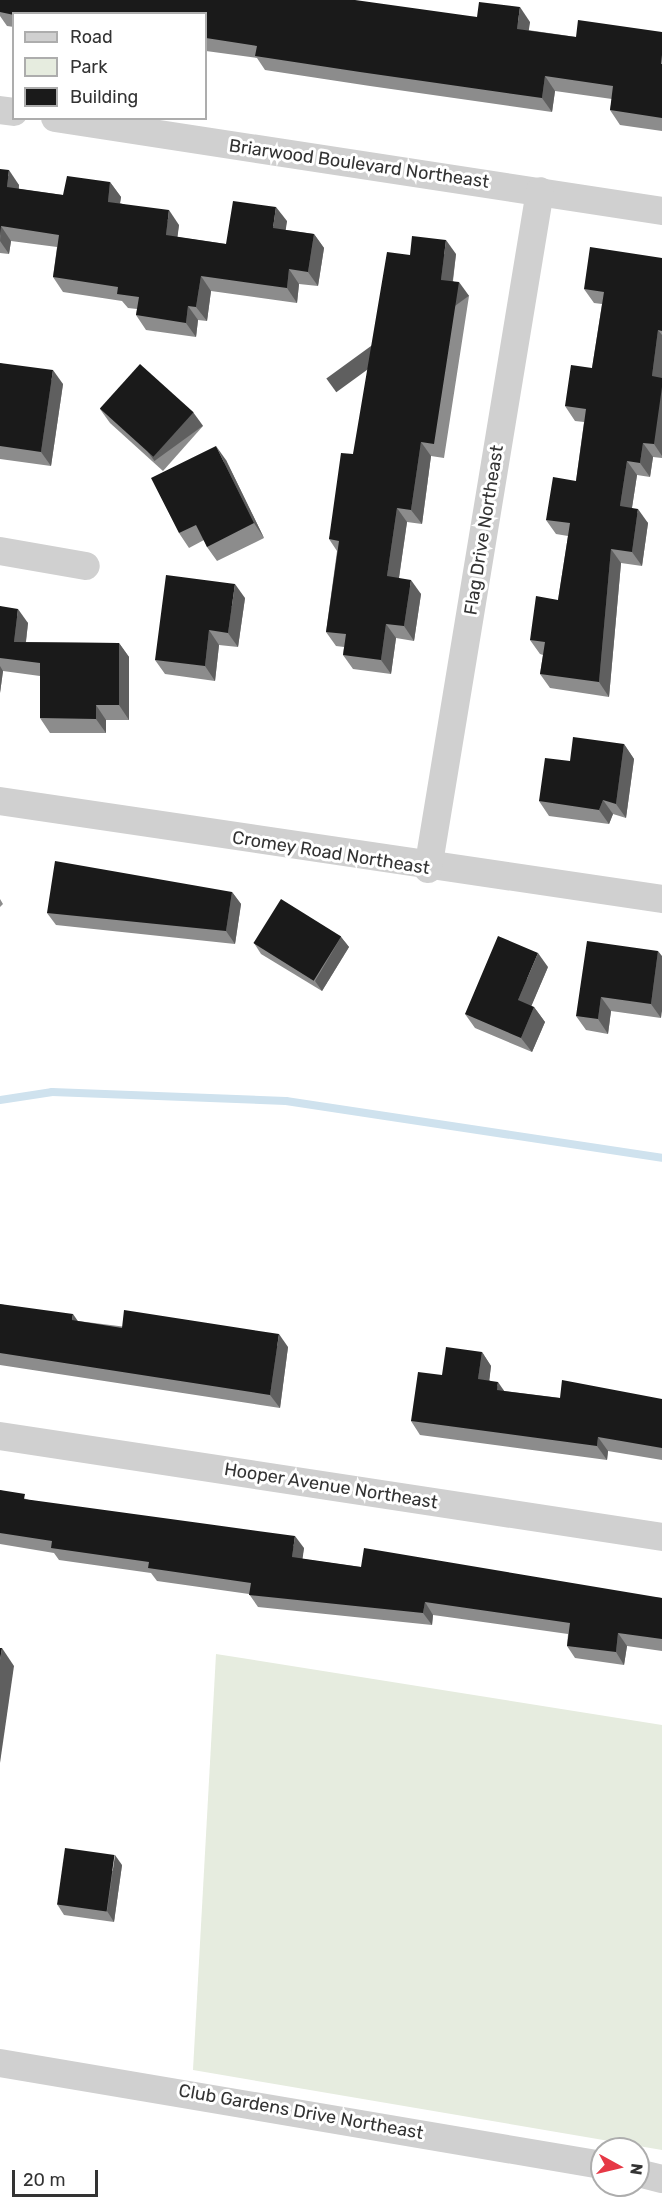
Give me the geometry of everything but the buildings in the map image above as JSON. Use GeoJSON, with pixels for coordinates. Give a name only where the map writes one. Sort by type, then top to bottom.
{"type":"FeatureCollection","features":[{"type":"Feature","properties":{"kind":"street","name":"Briarwood Boulevard Northeast"},"geometry":{"type":"LineString","coordinates":[[68,120],[662,211]]}},
{"type":"Feature","properties":{"kind":"street","name":"Flag Drive Northeast"},"geometry":{"type":"LineString","coordinates":[[428,869],[540,191]]}},
{"type":"Feature","properties":{"kind":"street"},"geometry":{"type":"LineString","coordinates":[[0,551],[86,566]]}},
{"type":"Feature","properties":{"kind":"street","name":"Cromey Road Northeast"},"geometry":{"type":"LineString","coordinates":[[0,801],[428,869],[662,899]]}},
{"type":"Feature","properties":{"kind":"street","name":"Hooper Avenue Northeast"},"geometry":{"type":"LineString","coordinates":[[0,1436],[662,1538]]}},
{"type":"Feature","properties":{"kind":"street","name":"Club Gardens Drive Northeast"},"geometry":{"type":"LineString","coordinates":[[0,2063],[590,2163]]}},
{"type":"Feature","properties":{"kind":"green space"},"geometry":{"type":"Polygon","coordinates":[[[216,1654],[662,1725],[662,2150],[650,2148],[650,2137],[590,2138],[193,2070],[216,1654]]]}},
{"type":"Feature","properties":{"kind":"waterway"},"geometry":{"type":"LineString","coordinates":[[0,1100],[52,1092],[286,1101],[662,1158]]}}]}
